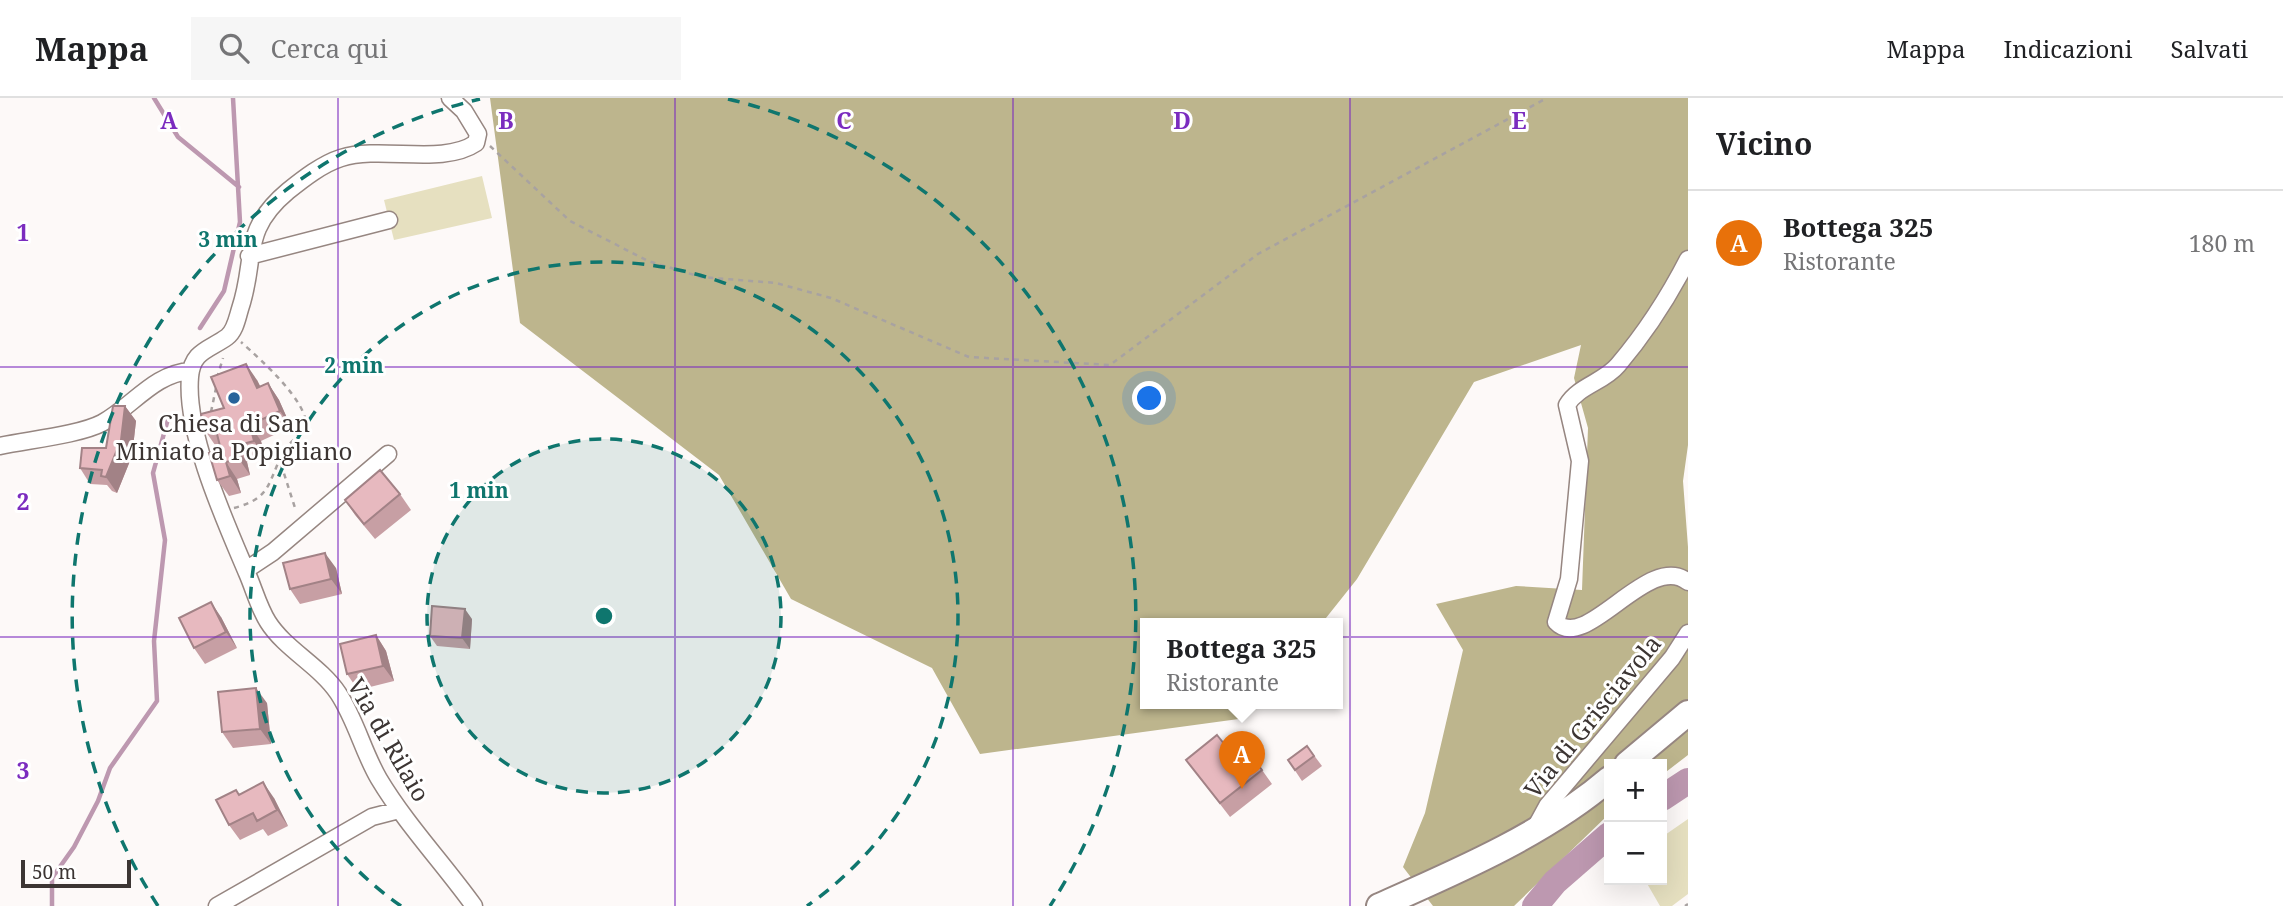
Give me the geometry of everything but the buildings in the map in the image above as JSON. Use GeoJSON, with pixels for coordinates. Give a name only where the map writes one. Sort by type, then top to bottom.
{"type":"FeatureCollection","features":[{"type":"Feature","properties":{"kind":"main road"},"geometry":{"type":"LineString","coordinates":[[1633,759],[1688,713]]}},
{"type":"Feature","properties":{"kind":"main road"},"geometry":{"type":"LineString","coordinates":[[1379,906],[1534,830],[1564,813],[1604,783]]}},
{"type":"Feature","properties":{"kind":"street"},"geometry":{"type":"LineString","coordinates":[[0,446],[103,422],[136,395],[178,372],[191,371],[193,361],[203,349],[228,335],[246,294],[249,256],[264,214],[288,191],[342,157],[370,153],[453,153],[476,143],[478,134],[464,111],[450,98]]}},
{"type":"Feature","properties":{"kind":"street"},"geometry":{"type":"LineString","coordinates":[[249,256],[389,220]]}},
{"type":"Feature","properties":{"kind":"street"},"geometry":{"type":"LineString","coordinates":[[1688,259],[1648,330],[1617,366],[1572,396],[1567,405],[1580,461],[1569,579],[1556,622],[1569,628],[1585,624],[1646,584],[1662,577],[1672,575],[1688,582]]}},
{"type":"Feature","properties":{"kind":"street","name":"Via di Rilaio"},"geometry":{"type":"LineString","coordinates":[[191,371],[194,417],[221,511],[268,622],[337,692],[377,776],[399,810],[474,906]]}},
{"type":"Feature","properties":{"kind":"street"},"geometry":{"type":"LineString","coordinates":[[246,570],[273,552],[388,454]]}},
{"type":"Feature","properties":{"kind":"street","name":"Via di Grisciavola"},"geometry":{"type":"LineString","coordinates":[[1534,830],[1547,806],[1672,658],[1688,634]]}},
{"type":"Feature","properties":{"kind":"street"},"geometry":{"type":"LineString","coordinates":[[217,906],[372,817],[399,810]]}},
{"type":"Feature","properties":{"kind":"path"},"geometry":{"type":"LineString","coordinates":[[478,134],[570,221],[648,261],[701,277],[776,283],[831,298],[969,358],[1110,365],[1258,254],[1547,98]]}},
{"type":"Feature","properties":{"kind":"path"},"geometry":{"type":"LineString","coordinates":[[210,417],[217,372],[226,351],[228,335]]}},
{"type":"Feature","properties":{"kind":"path"},"geometry":{"type":"LineString","coordinates":[[221,511],[256,500],[267,489],[285,450],[306,428],[305,412],[292,393],[228,335]]}},
{"type":"Feature","properties":{"kind":"path"},"geometry":{"type":"LineString","coordinates":[[280,462],[303,527]]}},
{"type":"Feature","properties":{"kind":"shaded area"},"geometry":{"type":"Polygon","coordinates":[[[490,98],[1688,98],[1688,445],[1683,481],[1688,547],[1688,755],[1667,771],[1667,759],[1604,759],[1604,819],[1514,906],[1433,906],[1403,867],[1425,813],[1463,650],[1436,604],[1516,586],[1582,590],[1588,428],[1574,378],[1581,345],[1474,382],[1357,579],[1326,618],[1140,618],[1140,709],[1253,709],[1246,718],[980,754],[932,668],[791,599],[719,475],[520,323],[490,98]]]}},
{"type":"Feature","properties":{"kind":"shaded area"},"geometry":{"type":"Polygon","coordinates":[[[482,176],[492,218],[394,240],[384,200],[482,176]]]}},
{"type":"Feature","properties":{"kind":"shaded area"},"geometry":{"type":"Polygon","coordinates":[[[1688,819],[1688,894],[1672,906],[1660,906],[1648,885],[1667,885],[1667,834],[1688,819]]]}},
{"type":"Feature","properties":{"kind":"waterway"},"geometry":{"type":"LineString","coordinates":[[154,98],[178,137],[239,187]]}},
{"type":"Feature","properties":{"kind":"waterway"},"geometry":{"type":"LineString","coordinates":[[200,328],[224,291],[240,222],[233,98]]}},
{"type":"Feature","properties":{"kind":"waterway"},"geometry":{"type":"LineString","coordinates":[[52,906],[52,878],[74,847],[98,801],[110,768],[157,701],[154,641],[165,540],[153,473],[168,419]]}},
{"type":"Feature","properties":{"kind":"waterway"},"geometry":{"type":"LineString","coordinates":[[1667,795],[1688,781]]}},
{"type":"Feature","properties":{"kind":"waterway"},"geometry":{"type":"LineString","coordinates":[[1535,906],[1555,882],[1604,839]]}},
{"type":"Feature","properties":{"kind":"place","name":"Chiesa di San Miniato a Popigliano"},"geometry":{"type":"Point","coordinates":[234,398]}},
{"type":"Feature","properties":{"kind":"place","name":"Bottega 325"},"geometry":{"type":"Point","coordinates":[1242,789]}}]}
